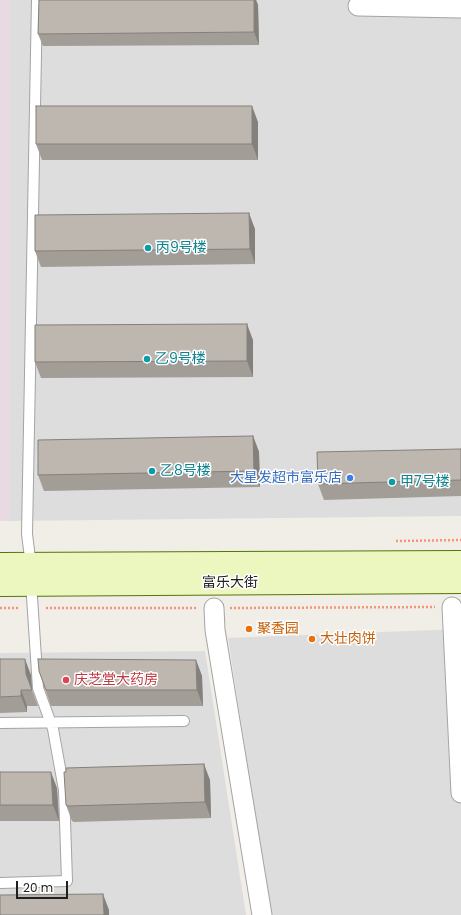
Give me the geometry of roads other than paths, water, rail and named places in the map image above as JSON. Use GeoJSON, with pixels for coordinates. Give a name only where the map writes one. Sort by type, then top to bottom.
{"type":"FeatureCollection","features":[{"type":"Feature","properties":{"kind":"main road","name":"富乐大街"},"geometry":{"type":"LineString","coordinates":[[0,585],[31,574],[461,562]]}},
{"type":"Feature","properties":{"kind":"main road","name":"富乐大街"},"geometry":{"type":"LineString","coordinates":[[0,564],[54,583],[461,582]]}},
{"type":"Feature","properties":{"kind":"street"},"geometry":{"type":"LineString","coordinates":[[358,6],[461,8]]}},
{"type":"Feature","properties":{"kind":"street"},"geometry":{"type":"LineString","coordinates":[[452,607],[461,794]]}},
{"type":"Feature","properties":{"kind":"street"},"geometry":{"type":"LineString","coordinates":[[214,608],[215,630],[262,915]]}},
{"type":"Feature","properties":{"kind":"lane"},"geometry":{"type":"LineString","coordinates":[[0,883],[67,881],[64,790],[50,721],[38,688],[27,534],[38,0]]}},
{"type":"Feature","properties":{"kind":"lane"},"geometry":{"type":"LineString","coordinates":[[0,723],[50,721],[184,721]]}},
{"type":"Feature","properties":{"kind":"place","name":"丙9号楼"},"geometry":{"type":"Point","coordinates":[148,248]}},
{"type":"Feature","properties":{"kind":"place","name":"乙9号楼"},"geometry":{"type":"Point","coordinates":[147,359]}},
{"type":"Feature","properties":{"kind":"place","name":"乙8号楼"},"geometry":{"type":"Point","coordinates":[152,471]}},
{"type":"Feature","properties":{"kind":"place","name":"大星发超市富乐店"},"geometry":{"type":"Point","coordinates":[350,478]}},
{"type":"Feature","properties":{"kind":"place","name":"甲7号楼"},"geometry":{"type":"Point","coordinates":[392,482]}},
{"type":"Feature","properties":{"kind":"place","name":"聚香园"},"geometry":{"type":"Point","coordinates":[249,629]}},
{"type":"Feature","properties":{"kind":"place","name":"大壮肉饼"},"geometry":{"type":"Point","coordinates":[312,639]}},
{"type":"Feature","properties":{"kind":"place","name":"庆芝堂大药房"},"geometry":{"type":"Point","coordinates":[66,680]}}]}
